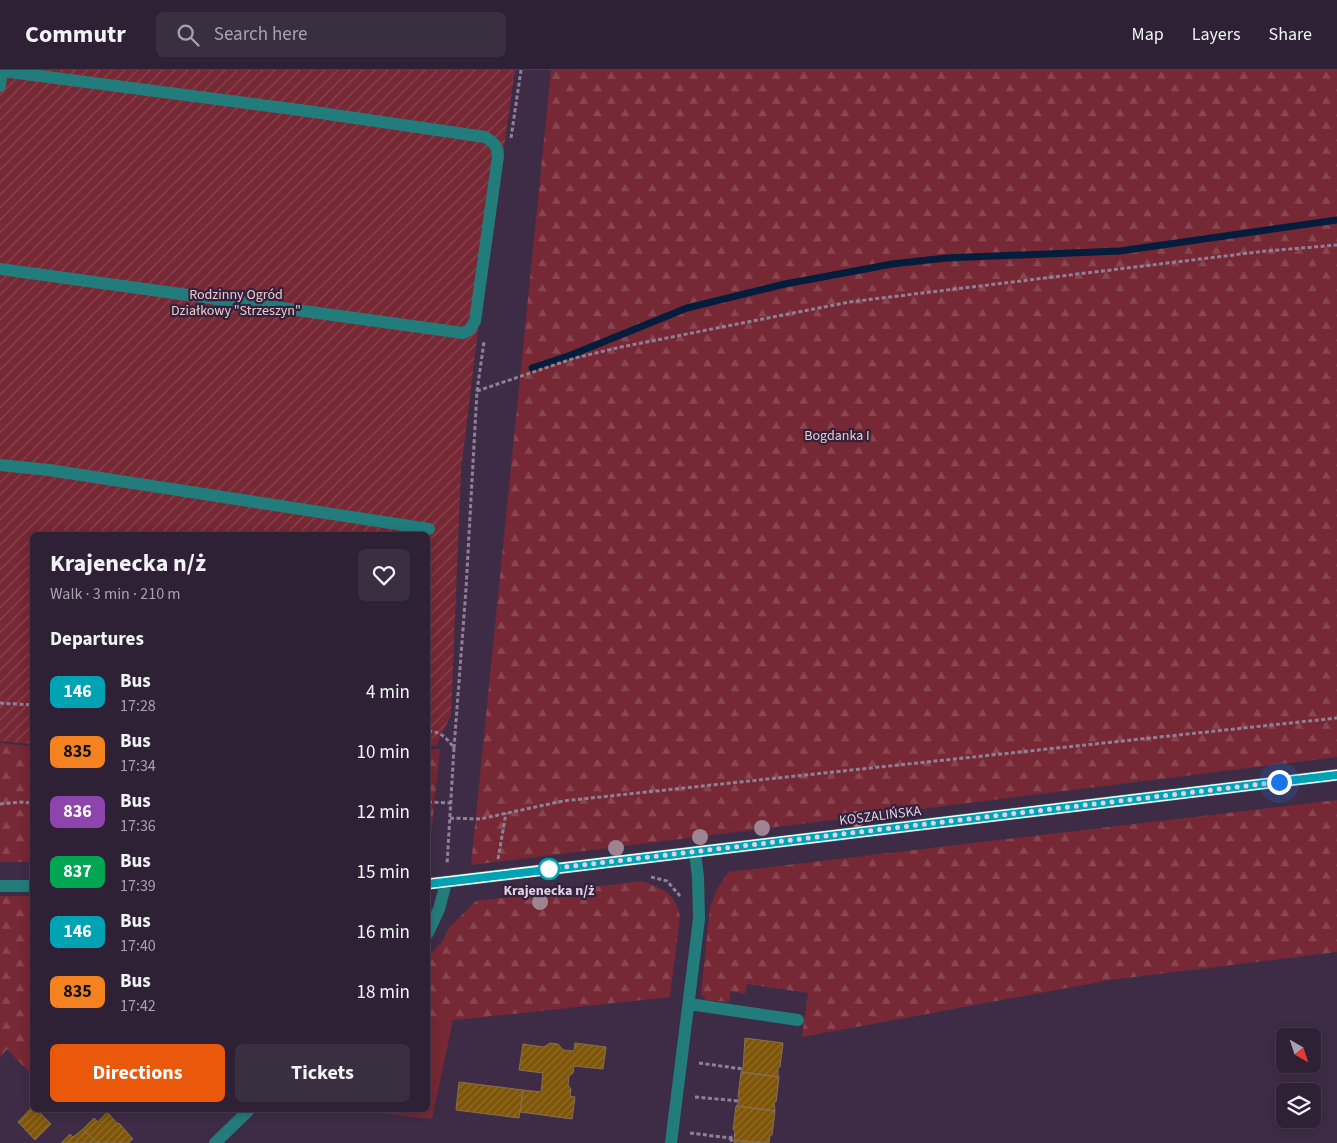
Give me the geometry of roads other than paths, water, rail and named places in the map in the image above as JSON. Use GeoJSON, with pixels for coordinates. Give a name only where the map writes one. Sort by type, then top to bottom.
{"type":"FeatureCollection","features":[{"type":"Feature","properties":{"kind":"street"},"geometry":{"type":"LineString","coordinates":[[0,86],[2,70],[485,137],[498,148],[475,321],[470,329],[463,333],[0,269]]}},
{"type":"Feature","properties":{"kind":"street"},"geometry":{"type":"LineString","coordinates":[[0,465],[49,470],[430,529]]}},
{"type":"Feature","properties":{"kind":"street","name":"KOSZALIŃSKA"},"geometry":{"type":"LineString","coordinates":[[430,884],[1337,775]]}},
{"type":"Feature","properties":{"kind":"street"},"geometry":{"type":"LineString","coordinates":[[671,1143],[699,919],[698,877],[695,853]]}},
{"type":"Feature","properties":{"kind":"street"},"geometry":{"type":"LineString","coordinates":[[430,928],[439,908],[446,883]]}},
{"type":"Feature","properties":{"kind":"street"},"geometry":{"type":"LineString","coordinates":[[0,886],[30,886]]}},
{"type":"Feature","properties":{"kind":"street"},"geometry":{"type":"LineString","coordinates":[[689,1004],[798,1020]]}},
{"type":"Feature","properties":{"kind":"street"},"geometry":{"type":"LineString","coordinates":[[215,1143],[247,1112]]}},
{"type":"Feature","properties":{"kind":"waterway"},"geometry":{"type":"LineString","coordinates":[[532,368],[571,355],[687,308],[785,284],[892,264],[946,258],[1120,251],[1337,220]]}},
{"type":"Feature","properties":{"kind":"place","name":"Krajenecka n/ż"},"geometry":{"type":"Point","coordinates":[549,869]}},
{"type":"Feature","properties":{"kind":"park label","name":"Rodzinny Ogród Działkowy \"Strzeszyn\""},"geometry":{"type":"Point","coordinates":[236,302]}},
{"type":"Feature","properties":{"kind":"park label","name":"Bogdanka I"},"geometry":{"type":"Point","coordinates":[837,435]}}]}
